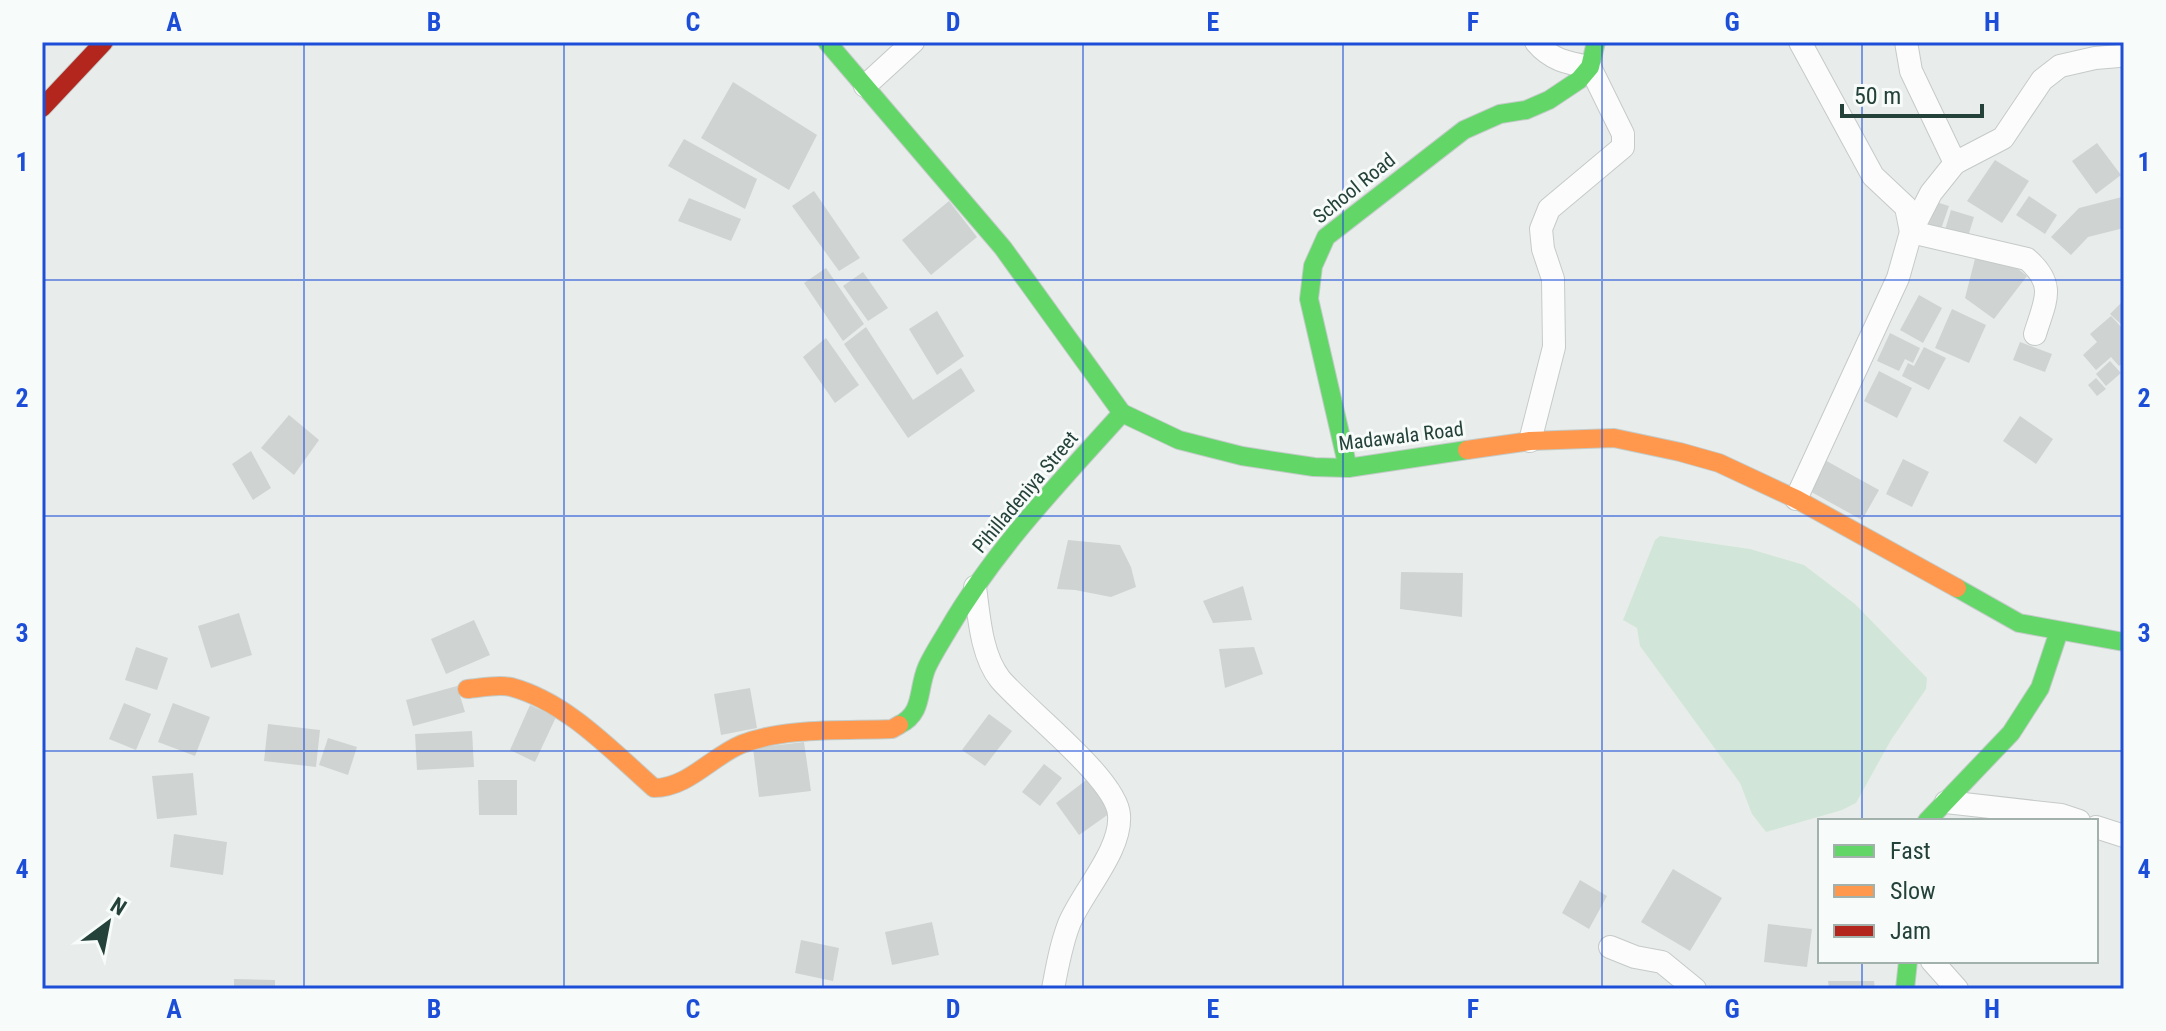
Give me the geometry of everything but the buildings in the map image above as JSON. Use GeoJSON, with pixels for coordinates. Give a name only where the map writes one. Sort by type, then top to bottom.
{"type":"FeatureCollection","features":[{"type":"Feature","properties":{"kind":"main road"},"geometry":{"type":"LineString","coordinates":[[42,108],[104,42]]}},
{"type":"Feature","properties":{"kind":"main road","name":"Madawala Road"},"geometry":{"type":"LineString","coordinates":[[827,42],[1003,248],[1122,413],[1179,440],[1242,456],[1314,467],[1348,468],[1530,441],[1614,438],[1680,452],[1732,468],[1796,499],[2019,623],[2124,642]]}},
{"type":"Feature","properties":{"kind":"main road"},"geometry":{"type":"LineString","coordinates":[[1590,67],[1596,42]]}},
{"type":"Feature","properties":{"kind":"main road","name":"School Road"},"geometry":{"type":"LineString","coordinates":[[1348,468],[1309,299],[1311,266],[1326,237],[1464,130],[1484,120],[1526,110],[1549,100],[1579,80],[1590,67]]}},
{"type":"Feature","properties":{"kind":"main road","name":"Pihilladeniya Street"},"geometry":{"type":"LineString","coordinates":[[467,689],[508,686],[542,699],[581,724],[654,788],[669,788],[742,744],[794,733],[892,729],[908,721],[918,708],[926,669],[1003,546],[1122,413]]}},
{"type":"Feature","properties":{"kind":"main road"},"geometry":{"type":"LineString","coordinates":[[1929,819],[2011,733],[2040,688],[2059,631]]}},
{"type":"Feature","properties":{"kind":"main road"},"geometry":{"type":"LineString","coordinates":[[1905,989],[1908,963]]}},
{"type":"Feature","properties":{"kind":"street"},"geometry":{"type":"LineString","coordinates":[[865,86],[913,42]]}},
{"type":"Feature","properties":{"kind":"street"},"geometry":{"type":"LineString","coordinates":[[1530,441],[1554,347],[1553,279],[1543,249],[1541,229],[1549,209],[1623,147],[1623,134],[1590,67],[1563,62],[1547,55],[1536,42]]}},
{"type":"Feature","properties":{"kind":"street"},"geometry":{"type":"LineString","coordinates":[[1800,42],[1873,176],[1906,207],[1911,232]]}},
{"type":"Feature","properties":{"kind":"street"},"geometry":{"type":"LineString","coordinates":[[1906,42],[1911,71],[1955,163]]}},
{"type":"Feature","properties":{"kind":"street"},"geometry":{"type":"LineString","coordinates":[[1796,499],[1898,278],[1911,232],[1931,193],[1955,163],[2003,138],[2042,80],[2060,66],[2119,56]]}},
{"type":"Feature","properties":{"kind":"street"},"geometry":{"type":"LineString","coordinates":[[1911,232],[2027,259],[2040,270],[2047,291],[2035,334]]}},
{"type":"Feature","properties":{"kind":"street"},"geometry":{"type":"LineString","coordinates":[[975,587],[981,636],[999,678],[1078,755],[1108,792],[1119,813],[1117,837],[1070,922],[1059,955],[1053,989]]}},
{"type":"Feature","properties":{"kind":"street"},"geometry":{"type":"LineString","coordinates":[[1946,802],[2073,819]]}},
{"type":"Feature","properties":{"kind":"street"},"geometry":{"type":"LineString","coordinates":[[2098,828],[2124,836]]}},
{"type":"Feature","properties":{"kind":"street"},"geometry":{"type":"LineString","coordinates":[[1610,947],[1635,957],[1662,962],[1695,989]]}},
{"type":"Feature","properties":{"kind":"street"},"geometry":{"type":"LineString","coordinates":[[1934,963],[1957,989]]}},
{"type":"Feature","properties":{"kind":"green space"},"geometry":{"type":"Polygon","coordinates":[[[1660,536],[1750,549],[1804,565],[1855,604],[1927,678],[1926,689],[1891,740],[1856,803],[1766,832],[1752,814],[1740,783],[1640,646],[1637,628],[1623,620],[1655,540],[1660,536]]]}},
{"type":"Feature","properties":{"kind":"traffic: fast"},"geometry":{"type":"LineString","coordinates":[[827,42],[1003,248],[1122,413],[1179,440],[1242,456],[1314,467],[1348,468],[1467,450]]}},
{"type":"Feature","properties":{"kind":"traffic: fast"},"geometry":{"type":"LineString","coordinates":[[1348,468],[1309,299],[1313,266],[1326,237],[1464,130],[1500,114],[1526,110],[1549,100],[1579,80],[1590,67],[1596,42]]}},
{"type":"Feature","properties":{"kind":"traffic: fast"},"geometry":{"type":"LineString","coordinates":[[899,725],[913,714],[929,662],[986,572],[1029,517],[1122,413]]}},
{"type":"Feature","properties":{"kind":"traffic: fast"},"geometry":{"type":"LineString","coordinates":[[1957,588],[2019,623],[2124,642]]}},
{"type":"Feature","properties":{"kind":"traffic: fast"},"geometry":{"type":"LineString","coordinates":[[1929,819],[2011,733],[2040,688],[2059,631]]}},
{"type":"Feature","properties":{"kind":"traffic: fast"},"geometry":{"type":"LineString","coordinates":[[1905,989],[1908,963]]}},
{"type":"Feature","properties":{"kind":"traffic: slow"},"geometry":{"type":"LineString","coordinates":[[1467,450],[1530,441],[1614,438],[1680,452],[1719,463],[1796,499],[1957,588]]}},
{"type":"Feature","properties":{"kind":"traffic: slow"},"geometry":{"type":"LineString","coordinates":[[467,689],[511,687],[551,704],[588,729],[654,788],[678,783],[731,749],[759,739],[816,731],[892,729],[899,725]]}},
{"type":"Feature","properties":{"kind":"traffic: jam"},"geometry":{"type":"LineString","coordinates":[[42,108],[104,42]]}}]}
